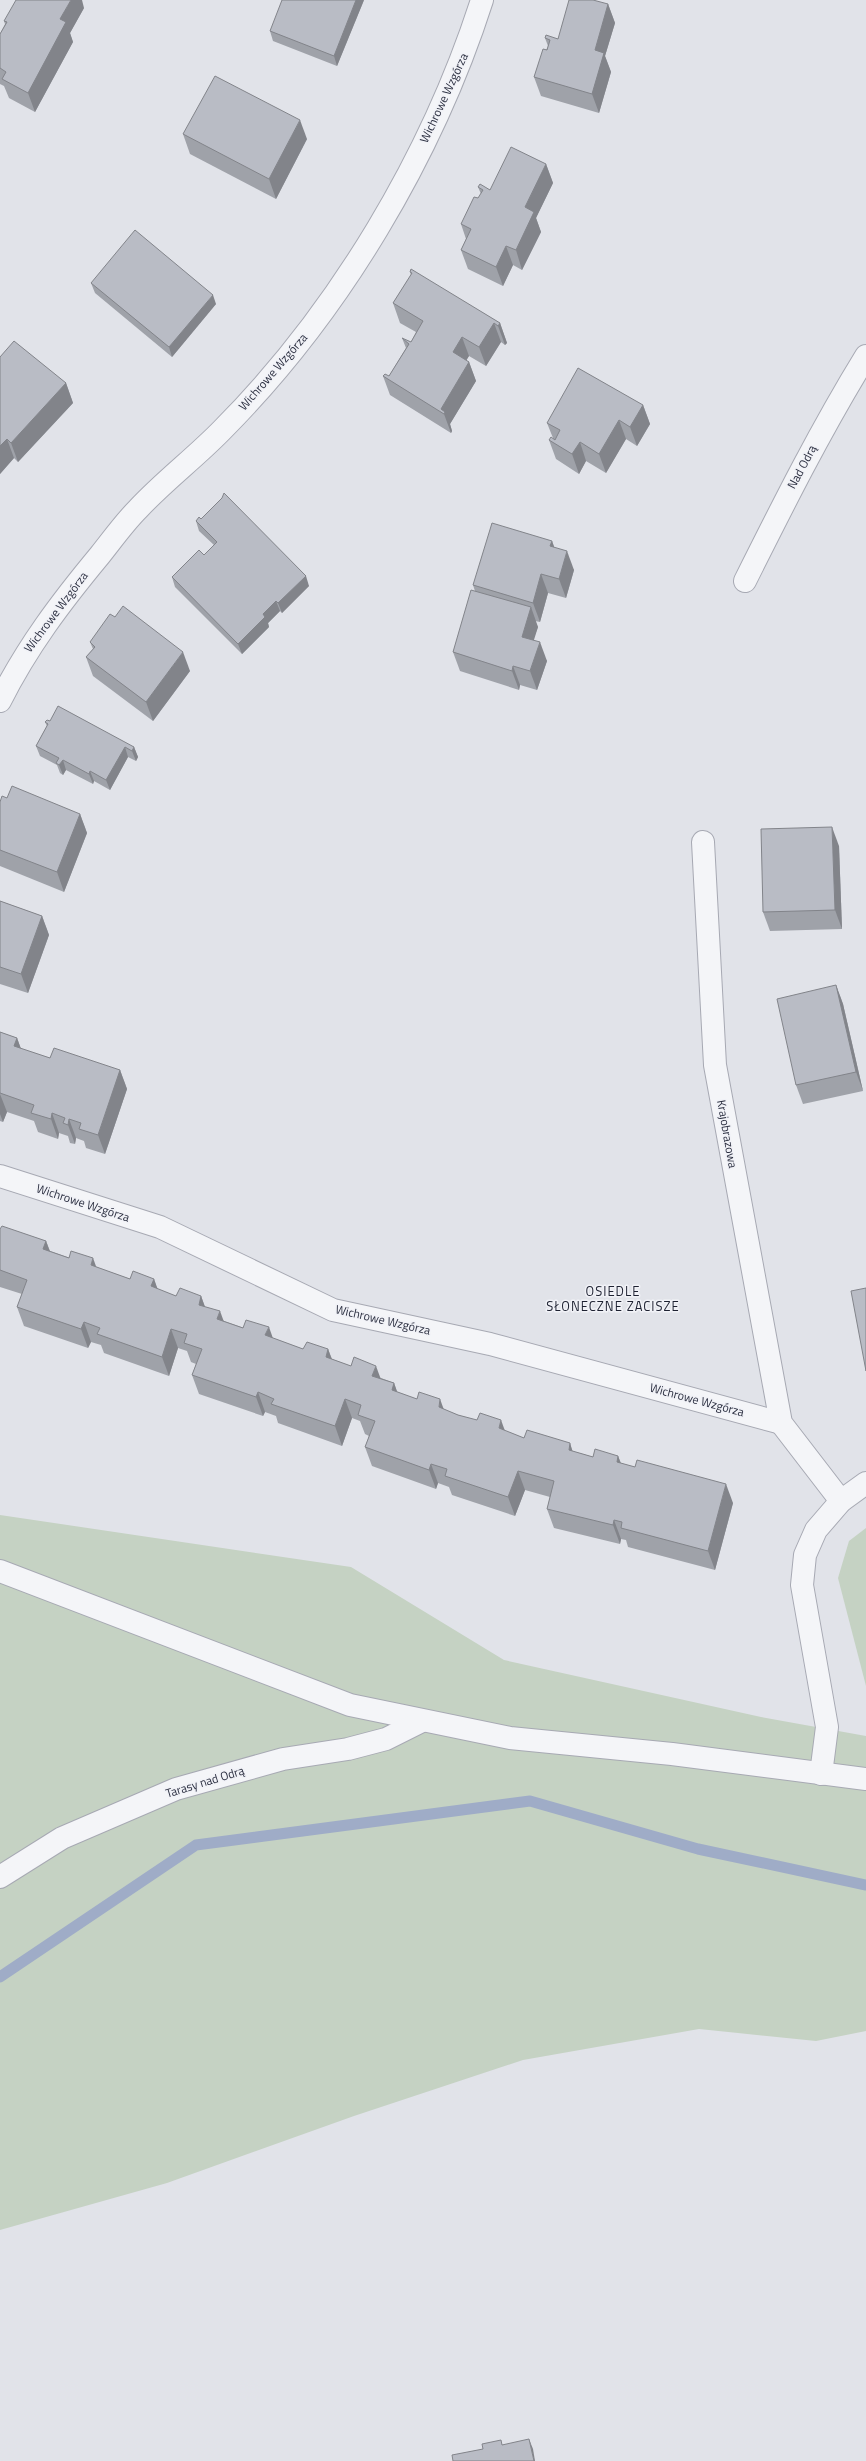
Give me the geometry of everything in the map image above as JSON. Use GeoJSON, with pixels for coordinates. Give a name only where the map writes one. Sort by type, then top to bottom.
{"type":"FeatureCollection","features":[{"type":"Feature","properties":{"kind":"street","name":"Wichrowe Wzgórza"},"geometry":{"type":"LineString","coordinates":[[0,701],[21,660],[75,585],[138,509],[224,429],[307,335],[376,231],[424,142],[466,51],[482,0]]}},
{"type":"Feature","properties":{"kind":"street","name":"Nad Odrą"},"geometry":{"type":"LineString","coordinates":[[745,582],[805,462],[834,408],[866,356]]}},
{"type":"Feature","properties":{"kind":"street","name":"Krajobrazowa"},"geometry":{"type":"LineString","coordinates":[[703,842],[715,1065],[781,1423]]}},
{"type":"Feature","properties":{"kind":"street","name":"Wichrowe Wzgórza"},"geometry":{"type":"LineString","coordinates":[[0,1176],[160,1227],[333,1310],[490,1344],[781,1423]]}},
{"type":"Feature","properties":{"kind":"street"},"geometry":{"type":"LineString","coordinates":[[781,1423],[841,1501]]}},
{"type":"Feature","properties":{"kind":"street"},"geometry":{"type":"LineString","coordinates":[[821,1774],[828,1727],[802,1585],[805,1555],[816,1530],[841,1501],[866,1483]]}},
{"type":"Feature","properties":{"kind":"street"},"geometry":{"type":"LineString","coordinates":[[0,1571],[350,1705],[510,1738],[672,1754],[866,1779]]}},
{"type":"Feature","properties":{"kind":"street","name":"Tarasy nad Odrą"},"geometry":{"type":"LineString","coordinates":[[0,1877],[62,1838],[176,1789],[283,1760],[348,1749],[378,1741],[422,1721]]}},
{"type":"Feature","properties":{"kind":"green space"},"geometry":{"type":"Polygon","coordinates":[[[0,1515],[351,1567],[504,1660],[761,1717],[866,1736],[866,2031],[816,2041],[699,2029],[523,2060],[354,2116],[167,2183],[0,2230],[0,1515]]]}},
{"type":"Feature","properties":{"kind":"green space"},"geometry":{"type":"Polygon","coordinates":[[[866,1528],[866,1686],[838,1578],[849,1541],[866,1528]]]}},
{"type":"Feature","properties":{"kind":"building"},"geometry":{"type":"Polygon","coordinates":[[[16,0],[71,0],[60,19],[66,22],[28,93],[2,79],[6,72],[0,68],[0,34],[7,22],[4,21],[16,0]]]}},
{"type":"Feature","properties":{"kind":"building"},"geometry":{"type":"Polygon","coordinates":[[[282,0],[356,0],[334,56],[270,31],[282,0]]]}},
{"type":"Feature","properties":{"kind":"building"},"geometry":{"type":"Polygon","coordinates":[[[569,0],[593,0],[608,4],[595,50],[604,53],[592,94],[534,77],[543,49],[547,50],[550,40],[545,38],[546,35],[558,39],[569,0]]]}},
{"type":"Feature","properties":{"kind":"building"},"geometry":{"type":"Polygon","coordinates":[[[215,76],[300,120],[269,179],[183,134],[215,76]]]}},
{"type":"Feature","properties":{"kind":"building"},"geometry":{"type":"Polygon","coordinates":[[[511,147],[546,164],[525,207],[534,212],[516,250],[506,246],[496,267],[461,250],[471,229],[461,224],[474,197],[478,198],[483,190],[478,187],[480,184],[490,190],[511,147]]]}},
{"type":"Feature","properties":{"kind":"building"},"geometry":{"type":"Polygon","coordinates":[[[135,230],[213,295],[169,347],[91,283],[135,230]]]}},
{"type":"Feature","properties":{"kind":"building"},"geometry":{"type":"Polygon","coordinates":[[[411,269],[500,323],[498,326],[494,323],[479,347],[462,337],[453,352],[469,362],[441,409],[445,412],[444,414],[383,376],[385,374],[389,376],[409,344],[402,338],[411,342],[423,321],[393,303],[412,273],[410,272],[411,269]]]}},
{"type":"Feature","properties":{"kind":"building"},"geometry":{"type":"Polygon","coordinates":[[[14,341],[66,383],[11,443],[7,439],[0,446],[0,357],[14,341]]]}},
{"type":"Feature","properties":{"kind":"building"},"geometry":{"type":"Polygon","coordinates":[[[578,368],[643,405],[630,427],[619,420],[599,454],[580,442],[572,454],[549,440],[551,437],[555,440],[560,430],[547,423],[578,368]]]}},
{"type":"Feature","properties":{"kind":"building"},"geometry":{"type":"Polygon","coordinates":[[[224,493],[306,576],[278,603],[276,601],[263,614],[265,617],[238,644],[172,577],[199,550],[204,555],[217,542],[196,521],[199,517],[201,519],[222,498],[224,493]]]}},
{"type":"Feature","properties":{"kind":"building"},"geometry":{"type":"Polygon","coordinates":[[[492,523],[552,541],[550,546],[567,551],[559,579],[541,574],[533,603],[473,585],[492,523]]]}},
{"type":"Feature","properties":{"kind":"building"},"geometry":{"type":"Polygon","coordinates":[[[471,590],[531,607],[522,637],[540,642],[530,671],[513,666],[512,671],[453,652],[471,590]]]}},
{"type":"Feature","properties":{"kind":"building"},"geometry":{"type":"Polygon","coordinates":[[[123,606],[183,652],[146,702],[86,657],[95,647],[90,642],[110,614],[115,617],[123,606]]]}},
{"type":"Feature","properties":{"kind":"building"},"geometry":{"type":"Polygon","coordinates":[[[58,706],[134,747],[132,751],[125,747],[106,780],[90,771],[89,774],[63,760],[59,765],[56,763],[59,758],[36,746],[48,724],[45,722],[47,720],[50,721],[58,706]]]}},
{"type":"Feature","properties":{"kind":"building"},"geometry":{"type":"Polygon","coordinates":[[[12,786],[80,814],[57,872],[0,850],[0,802],[2,796],[7,798],[12,786]]]}},
{"type":"Feature","properties":{"kind":"building"},"geometry":{"type":"Polygon","coordinates":[[[832,827],[835,910],[763,912],[761,829],[832,827]]]}},
{"type":"Feature","properties":{"kind":"building"},"geometry":{"type":"Polygon","coordinates":[[[0,901],[42,916],[21,974],[0,967],[0,901]]]}},
{"type":"Feature","properties":{"kind":"building"},"geometry":{"type":"Polygon","coordinates":[[[836,985],[856,1072],[796,1085],[777,999],[836,985]]]}},
{"type":"Feature","properties":{"kind":"building"},"geometry":{"type":"Polygon","coordinates":[[[0,1032],[17,1038],[14,1046],[50,1058],[54,1048],[120,1070],[98,1135],[79,1129],[81,1123],[69,1119],[68,1125],[63,1123],[65,1118],[52,1113],[51,1119],[31,1113],[34,1105],[0,1093],[0,1032]]]}},
{"type":"Feature","properties":{"kind":"building"},"geometry":{"type":"Polygon","coordinates":[[[2,1226],[46,1241],[43,1249],[69,1258],[71,1251],[93,1258],[91,1265],[130,1279],[133,1271],[154,1279],[151,1286],[176,1296],[180,1288],[201,1296],[199,1305],[220,1311],[217,1319],[243,1328],[246,1320],[269,1327],[265,1335],[303,1349],[307,1342],[328,1349],[326,1357],[351,1366],[354,1357],[376,1366],[372,1376],[394,1383],[392,1390],[417,1399],[419,1392],[440,1399],[439,1407],[458,1415],[477,1420],[480,1413],[501,1420],[499,1428],[524,1438],[527,1430],[570,1443],[569,1450],[593,1457],[595,1449],[618,1456],[617,1462],[635,1467],[637,1460],[726,1484],[708,1551],[621,1528],[622,1522],[614,1520],[613,1525],[547,1509],[554,1481],[518,1471],[508,1497],[445,1476],[447,1469],[431,1464],[429,1470],[365,1447],[375,1421],[358,1415],[361,1405],[345,1399],[335,1426],[271,1404],[274,1399],[258,1392],[256,1397],[192,1375],[202,1349],[184,1343],[187,1334],[171,1329],[162,1357],[97,1334],[100,1328],[84,1322],[81,1329],[17,1307],[27,1280],[0,1270],[0,1229],[2,1226]]]}},
{"type":"Feature","properties":{"kind":"building"},"geometry":{"type":"Polygon","coordinates":[[[866,1288],[866,1371],[851,1291],[866,1288]]]}},
{"type":"Feature","properties":{"kind":"building"},"geometry":{"type":"Polygon","coordinates":[[[529,2439],[534,2461],[453,2461],[452,2455],[483,2449],[482,2444],[501,2440],[502,2445],[529,2439]]]}},
{"type":"Feature","properties":{"kind":"waterway"},"geometry":{"type":"LineString","coordinates":[[0,1977],[196,1845],[530,1801],[698,1849],[866,1885]]}},
{"type":"Feature","properties":{"kind":"district","name":"OSIEDLE SŁONECZNE ZACISZE"},"geometry":{"type":"Point","coordinates":[613,1298]}}]}
